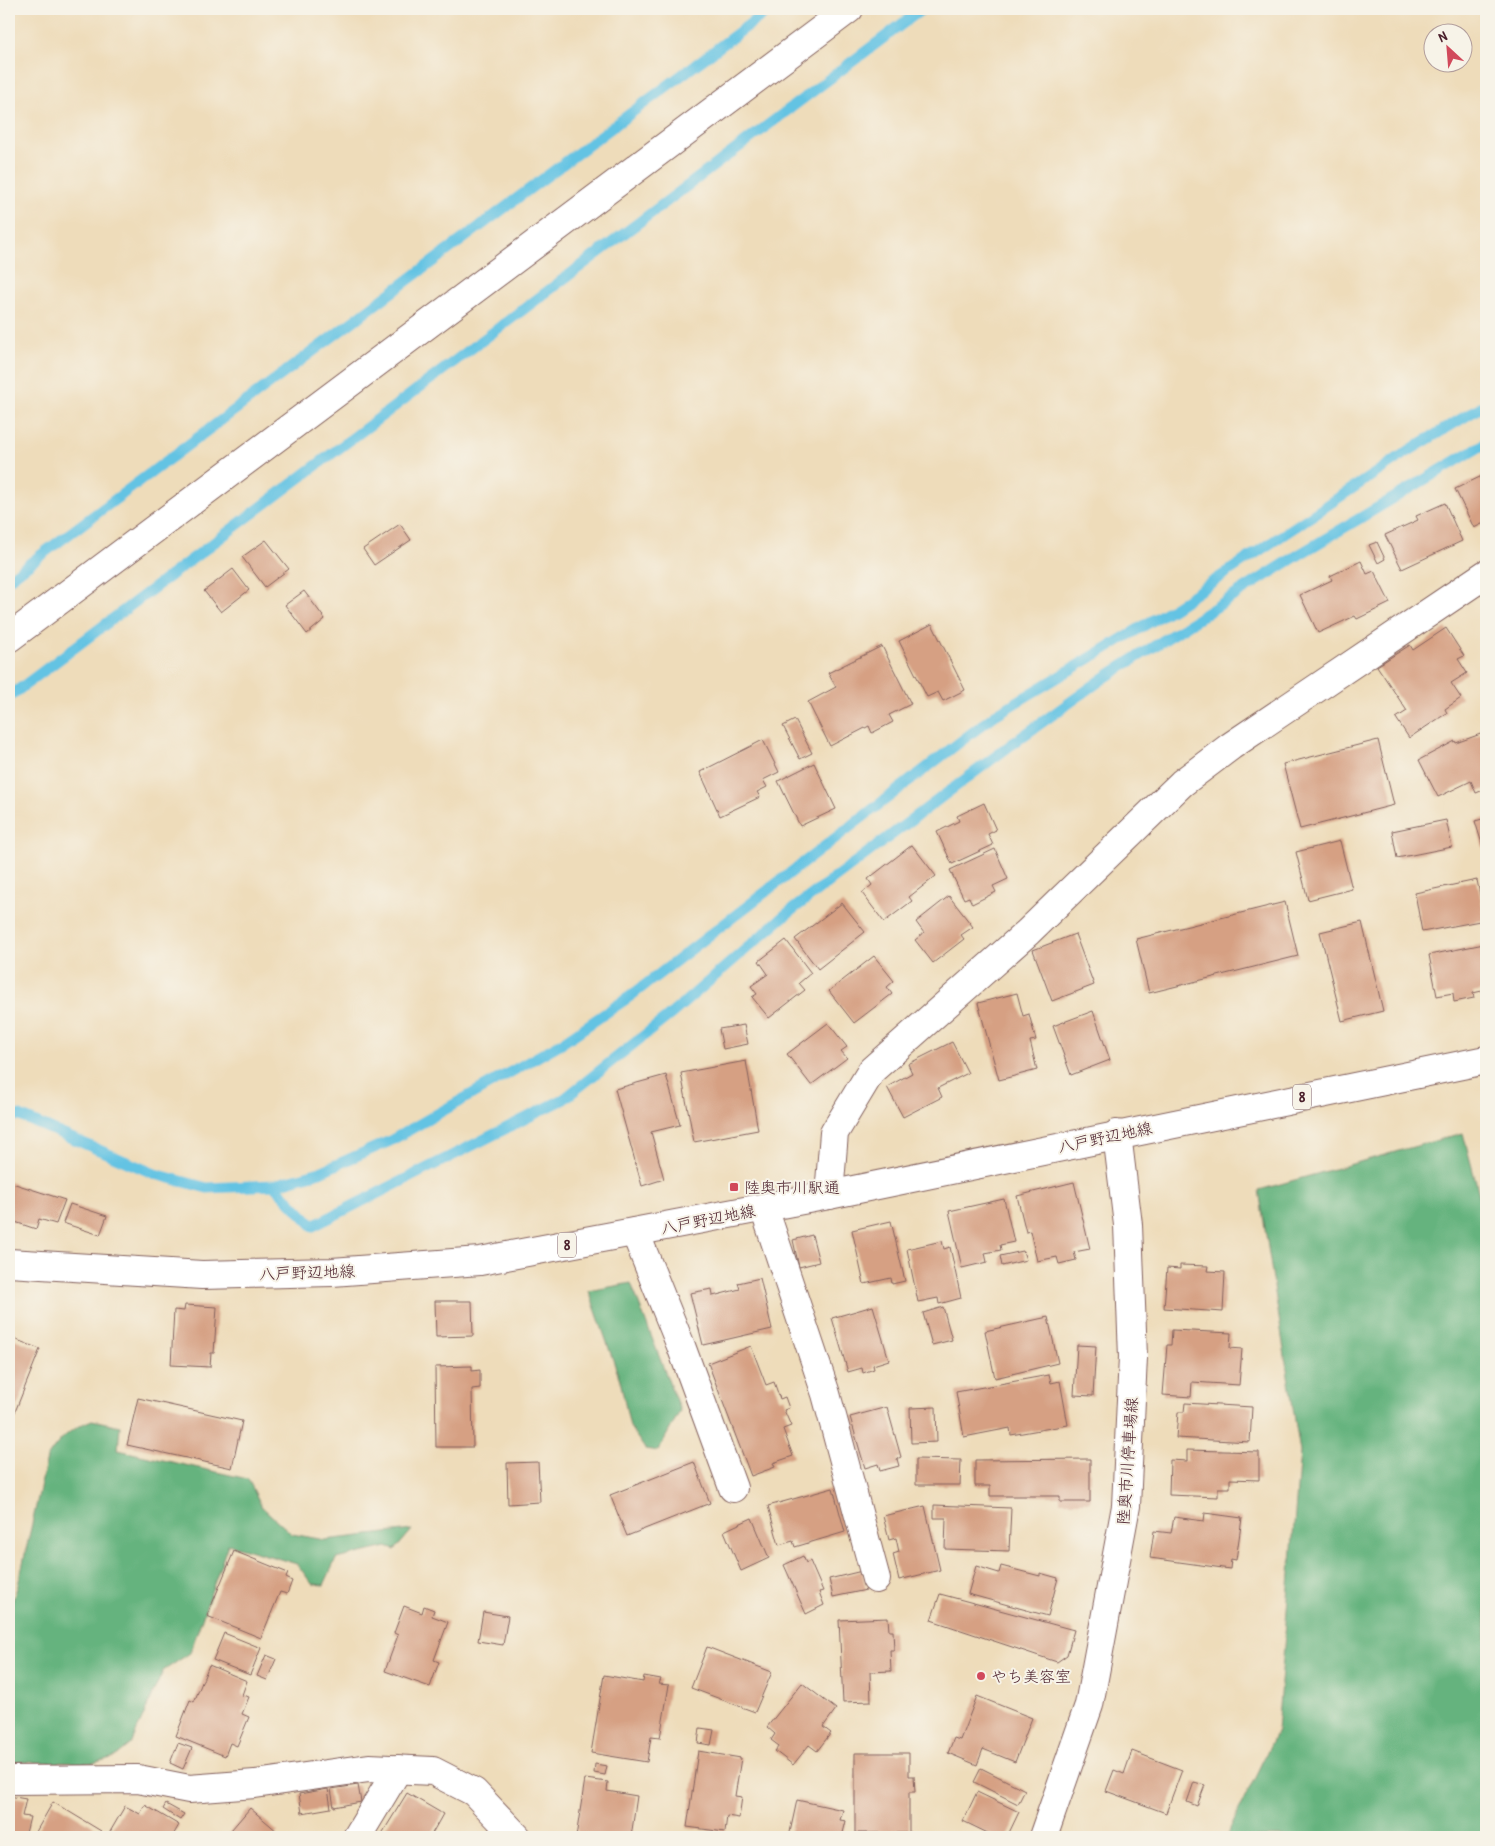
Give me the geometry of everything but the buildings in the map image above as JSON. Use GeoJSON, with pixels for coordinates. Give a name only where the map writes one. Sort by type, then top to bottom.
{"type":"FeatureCollection","features":[{"type":"Feature","properties":{"kind":"street"},"geometry":{"type":"LineString","coordinates":[[9,638],[849,9]]}},
{"type":"Feature","properties":{"kind":"street"},"geometry":{"type":"LineString","coordinates":[[829,1195],[834,1133],[872,1070],[1028,932],[1182,783],[1231,746],[1486,574]]}},
{"type":"Feature","properties":{"kind":"street","name":"八戸野辺地線"},"geometry":{"type":"LineString","coordinates":[[9,1263],[202,1275],[332,1272],[480,1261],[764,1208],[1117,1134],[1486,1060]]}},
{"type":"Feature","properties":{"kind":"street","name":"陸奥市川停車場線"},"geometry":{"type":"LineString","coordinates":[[1043,1837],[1089,1704],[1126,1506],[1133,1358],[1128,1225],[1117,1134]]}},
{"type":"Feature","properties":{"kind":"street"},"geometry":{"type":"LineString","coordinates":[[764,1208],[826,1394],[876,1579]]}},
{"type":"Feature","properties":{"kind":"street"},"geometry":{"type":"LineString","coordinates":[[635,1232],[681,1346],[733,1488]]}},
{"type":"Feature","properties":{"kind":"street"},"geometry":{"type":"LineString","coordinates":[[9,1780],[138,1779],[189,1788],[255,1784],[369,1768],[433,1771],[474,1792],[517,1837]]}},
{"type":"Feature","properties":{"kind":"street"},"geometry":{"type":"LineString","coordinates":[[357,1837],[398,1769]]}},
{"type":"Feature","properties":{"kind":"green space"},"geometry":{"type":"Polygon","coordinates":[[[1463,1133],[1486,1221],[1486,1837],[1226,1837],[1277,1731],[1300,1452],[1259,1190],[1463,1133]]]}},
{"type":"Feature","properties":{"kind":"green space"},"geometry":{"type":"Polygon","coordinates":[[[631,1283],[680,1411],[658,1451],[645,1449],[630,1427],[620,1380],[589,1291],[631,1283]]]}},
{"type":"Feature","properties":{"kind":"green space"},"geometry":{"type":"Polygon","coordinates":[[[92,1420],[120,1426],[118,1450],[248,1479],[262,1507],[292,1534],[325,1540],[412,1530],[395,1550],[386,1547],[336,1559],[324,1585],[312,1584],[297,1564],[228,1544],[190,1653],[163,1671],[131,1744],[115,1757],[93,1763],[9,1762],[9,1611],[18,1585],[47,1458],[66,1435],[92,1420]]]}},
{"type":"Feature","properties":{"kind":"waterway"},"geometry":{"type":"LineString","coordinates":[[9,579],[770,9]]}},
{"type":"Feature","properties":{"kind":"waterway"},"geometry":{"type":"LineString","coordinates":[[9,697],[922,9]]}},
{"type":"Feature","properties":{"kind":"waterway"},"geometry":{"type":"LineString","coordinates":[[274,1185],[320,1172],[390,1141],[565,1041],[632,995],[995,715],[1175,607],[1410,450],[1486,404]]}},
{"type":"Feature","properties":{"kind":"waterway"},"geometry":{"type":"LineString","coordinates":[[9,1114],[20,1116],[155,1174],[207,1188],[274,1185],[313,1226],[564,1099],[670,1015],[784,916],[1016,741],[1104,678],[1300,554],[1486,443]]}},
{"type":"Feature","properties":{"kind":"place","name":"陸奥市川駅通"},"geometry":{"type":"Point","coordinates":[734,1187]}},
{"type":"Feature","properties":{"kind":"place","name":"やち美容室"},"geometry":{"type":"Point","coordinates":[981,1676]}}]}
